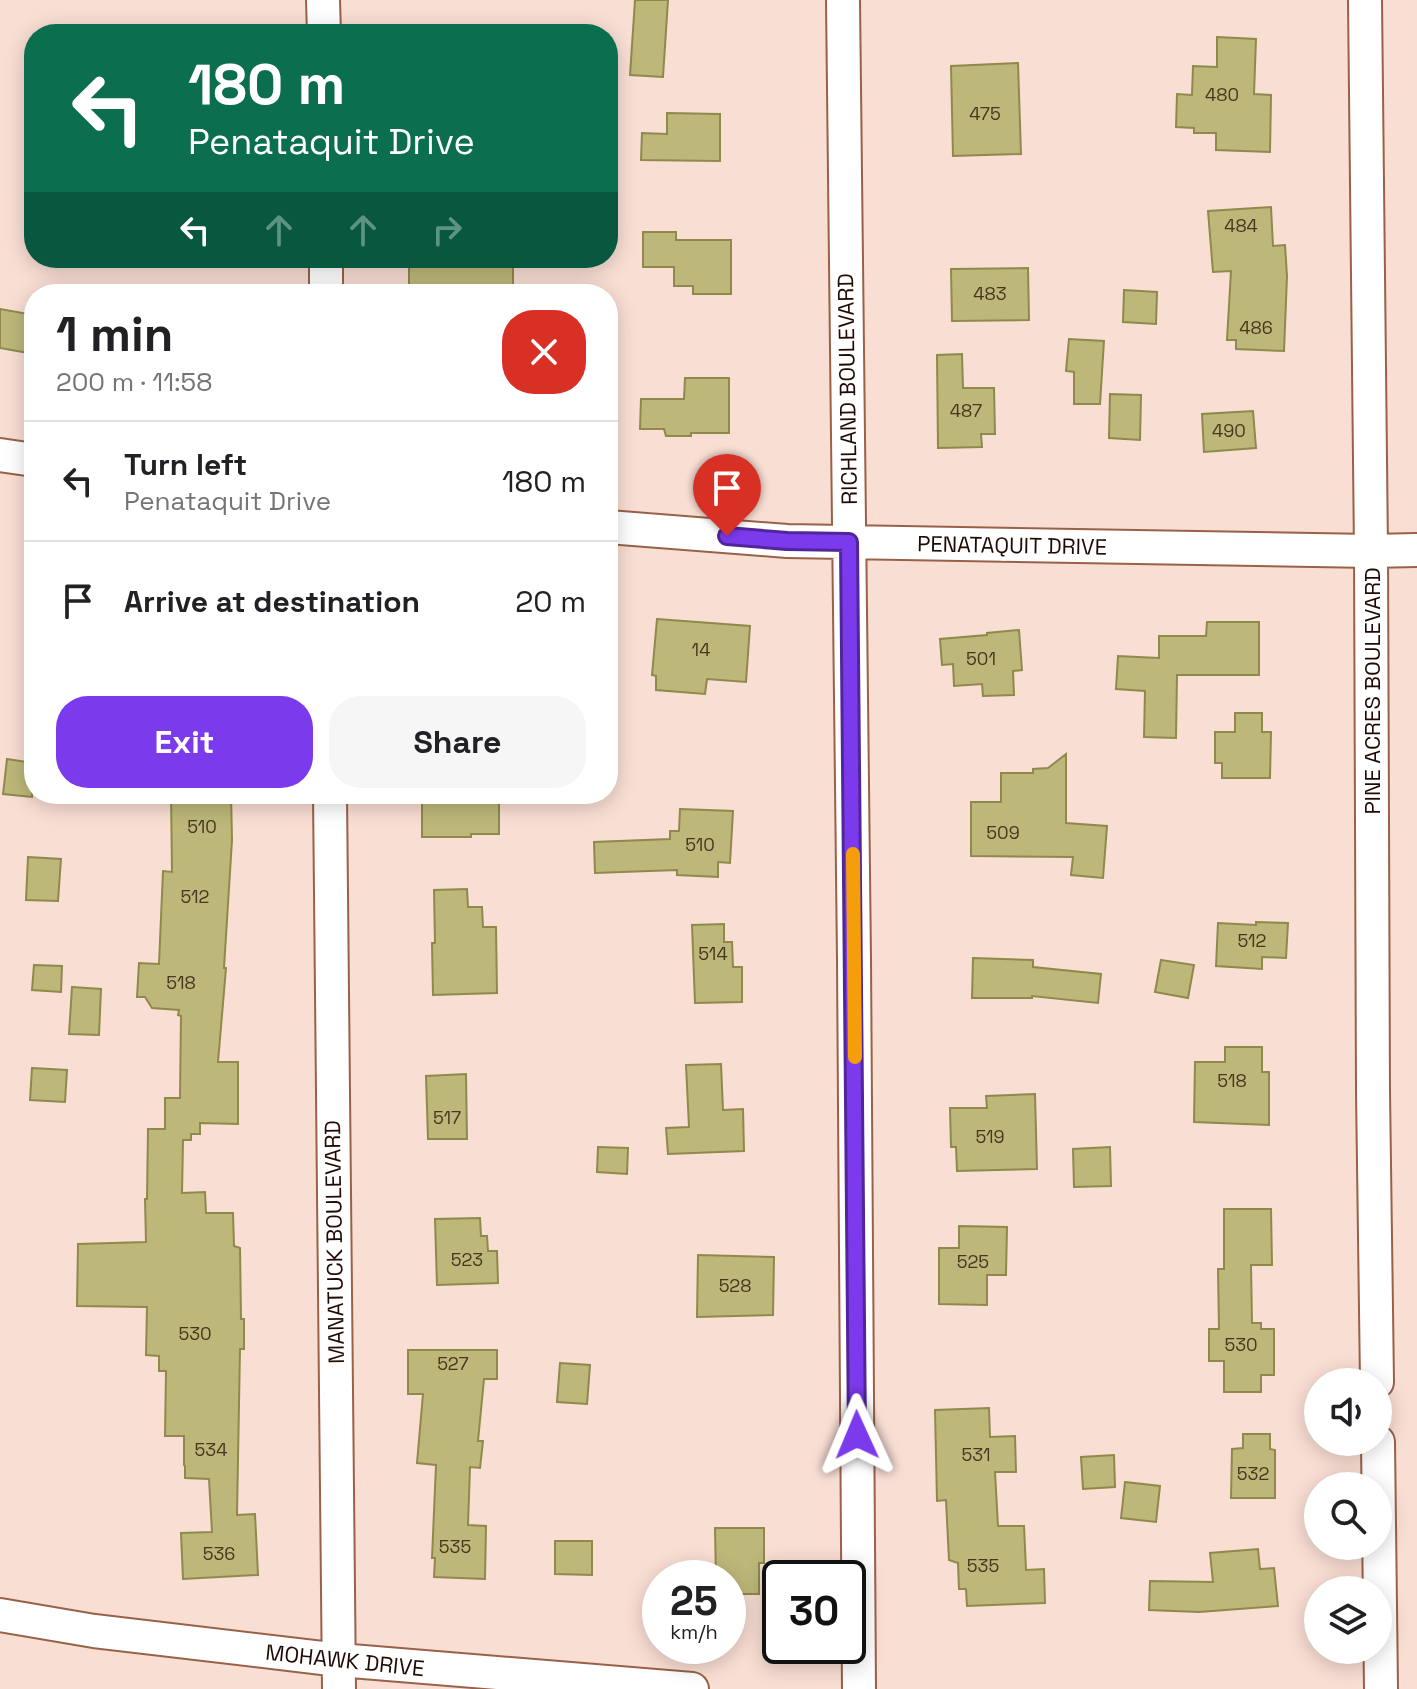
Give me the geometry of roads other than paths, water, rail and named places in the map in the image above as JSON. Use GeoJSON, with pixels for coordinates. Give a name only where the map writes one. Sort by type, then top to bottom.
{"type":"FeatureCollection","features":[{"type":"Feature","properties":{"kind":"street"},"geometry":{"type":"LineString","coordinates":[[323,0],[324,24]]}},
{"type":"Feature","properties":{"kind":"street","name":"RICHLAND BOULEVARD"},"geometry":{"type":"LineString","coordinates":[[843,0],[859,1689]]}},
{"type":"Feature","properties":{"kind":"street","name":"PINE ACRES BOULEVARD"},"geometry":{"type":"LineString","coordinates":[[1365,0],[1377,1368]]}},
{"type":"Feature","properties":{"kind":"street"},"geometry":{"type":"LineString","coordinates":[[0,455],[24,459]]}},
{"type":"Feature","properties":{"kind":"street","name":"PENATAQUIT DRIVE"},"geometry":{"type":"LineString","coordinates":[[618,528],[787,541],[1417,550]]}},
{"type":"Feature","properties":{"kind":"street","name":"MANATUCK BOULEVARD"},"geometry":{"type":"LineString","coordinates":[[330,804],[339,1675]]}},
{"type":"Feature","properties":{"kind":"street"},"geometry":{"type":"LineString","coordinates":[[1378,1456],[1381,1689]]}},
{"type":"Feature","properties":{"kind":"street","name":"MOHAWK DRIVE"},"geometry":{"type":"LineString","coordinates":[[0,1615],[339,1675],[485,1674],[692,1689]]}}]}
